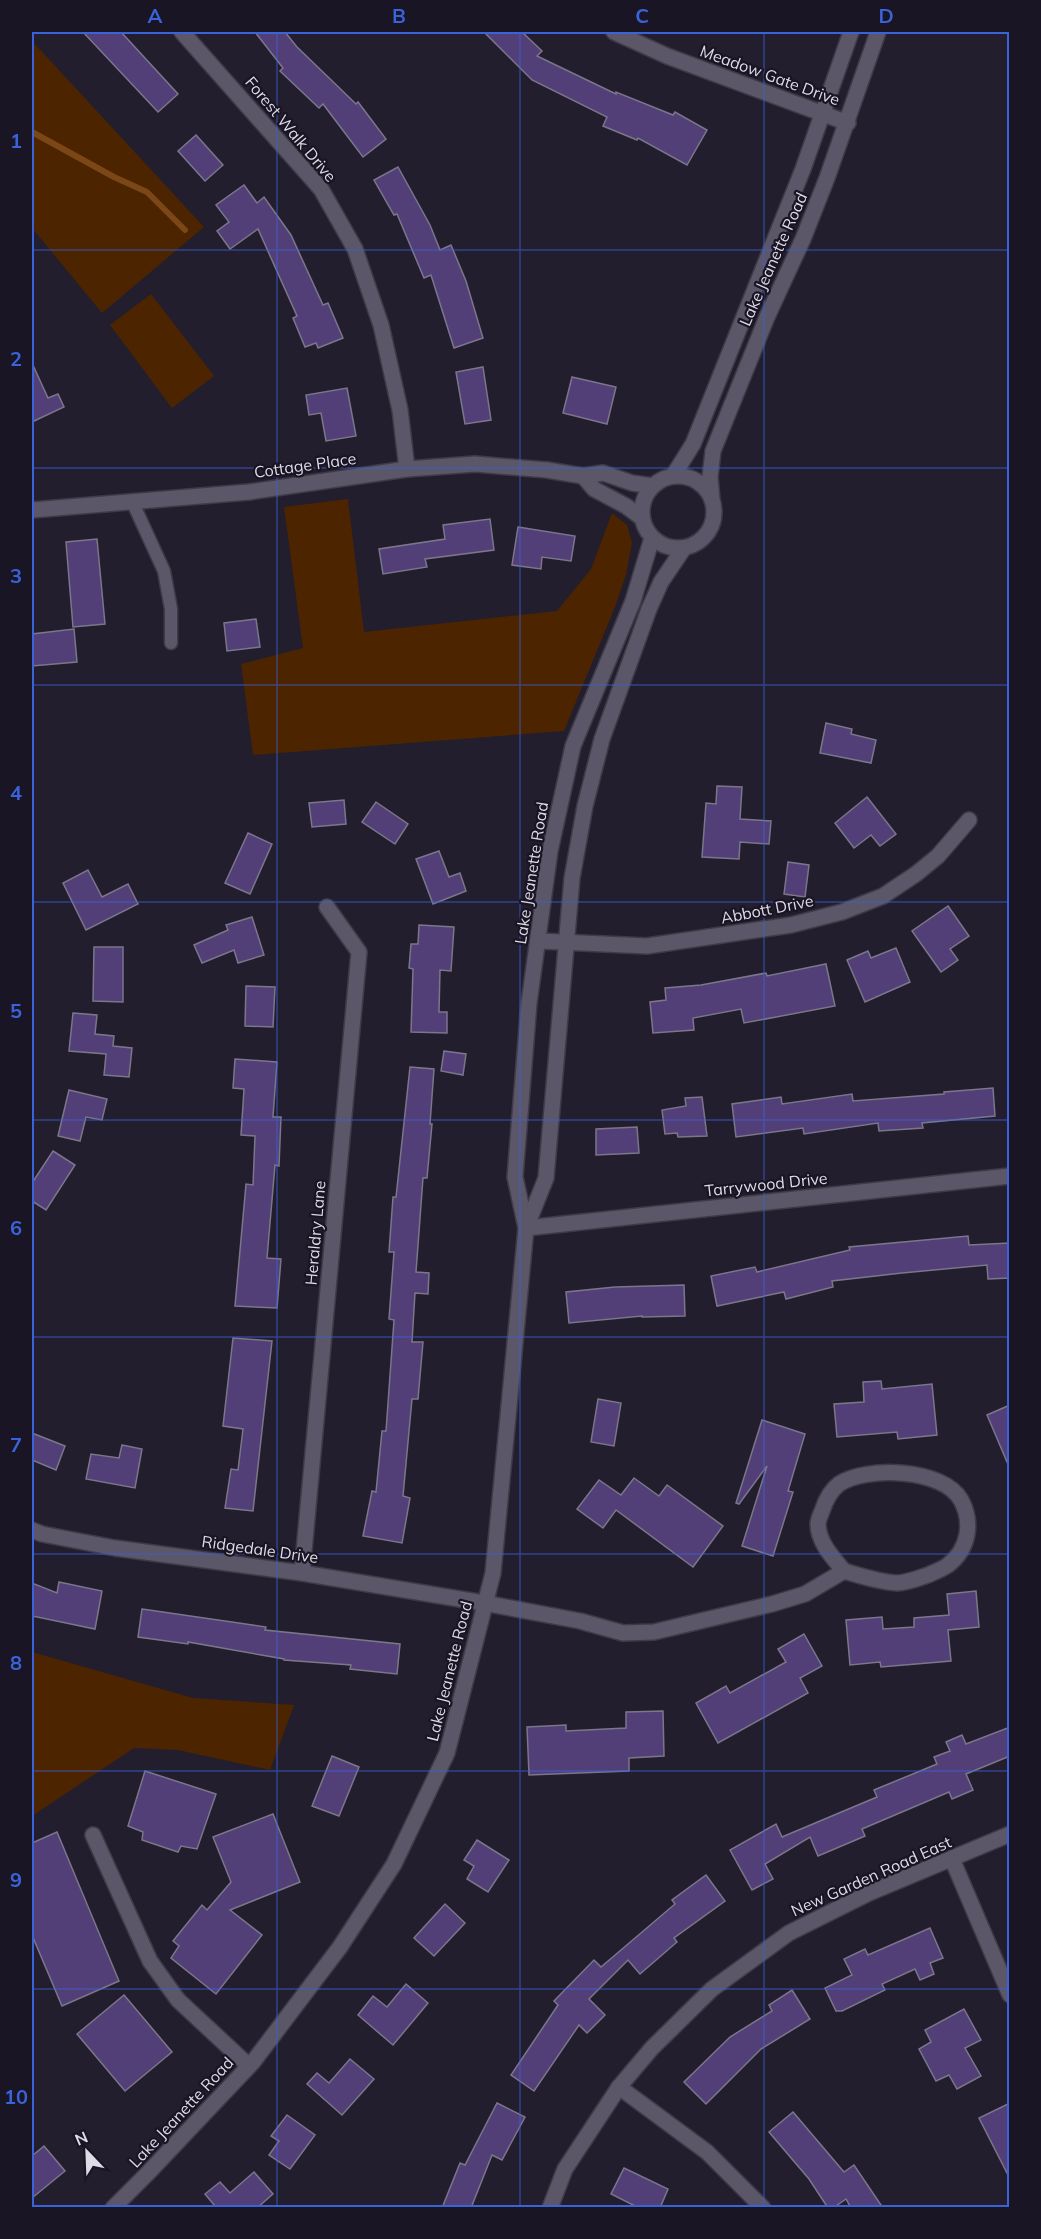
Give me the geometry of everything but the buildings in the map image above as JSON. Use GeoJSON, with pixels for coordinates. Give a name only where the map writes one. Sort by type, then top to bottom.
{"type":"FeatureCollection","features":[{"type":"Feature","properties":{"kind":"street","name":"Forest Walk Drive"},"geometry":{"type":"LineString","coordinates":[[182,32],[321,189],[355,249],[381,326],[400,410],[407,469]]}},
{"type":"Feature","properties":{"kind":"street","name":"Meadow Gate Drive"},"geometry":{"type":"LineString","coordinates":[[614,32],[668,56],[848,123]]}},
{"type":"Feature","properties":{"kind":"street","name":"Lake Jeanette Road"},"geometry":{"type":"LineString","coordinates":[[673,476],[693,444],[823,113],[852,32]]}},
{"type":"Feature","properties":{"kind":"street","name":"Lake Jeanette Road"},"geometry":{"type":"LineString","coordinates":[[712,500],[710,477],[713,451],[767,317],[803,239],[848,123],[878,32]]}},
{"type":"Feature","properties":{"kind":"street","name":"Cottage Place"},"geometry":{"type":"LineString","coordinates":[[32,510],[249,492],[407,469],[475,464],[547,470],[583,476],[603,473],[632,483],[653,486]]}},
{"type":"Feature","properties":{"kind":"street"},"geometry":{"type":"LineString","coordinates":[[583,476],[594,489],[626,506],[642,518]]}},
{"type":"Feature","properties":{"kind":"street"},"geometry":{"type":"LineString","coordinates":[[673,476],[686,477],[697,482],[706,490],[712,500],[714,513],[709,530],[696,543],[684,548],[672,548],[652,538],[642,518],[642,506],[646,495],[653,486],[673,476]]}},
{"type":"Feature","properties":{"kind":"street","name":"Lake Jeanette Road"},"geometry":{"type":"LineString","coordinates":[[526,1228],[515,1177],[529,1003],[550,851],[573,747],[633,601],[652,538]]}},
{"type":"Feature","properties":{"kind":"street","name":"Lake Jeanette Road"},"geometry":{"type":"LineString","coordinates":[[113,2208],[249,2066],[340,1947],[393,1864],[447,1753],[493,1573],[526,1228],[546,1178],[572,874],[585,806],[602,739],[649,609],[661,582],[684,548]]}},
{"type":"Feature","properties":{"kind":"street","name":"Abbott Drive"},"geometry":{"type":"LineString","coordinates":[[539,941],[647,946],[791,925],[842,912],[883,896],[916,874],[938,856],[969,820]]}},
{"type":"Feature","properties":{"kind":"street","name":"Heraldry Lane"},"geometry":{"type":"LineString","coordinates":[[302,1573],[359,952],[327,907]]}},
{"type":"Feature","properties":{"kind":"street","name":"Tarrywood Drive"},"geometry":{"type":"LineString","coordinates":[[526,1228],[1010,1176]]}},
{"type":"Feature","properties":{"kind":"street"},"geometry":{"type":"LineString","coordinates":[[889,1472],[926,1478],[950,1487],[959,1497],[967,1512],[968,1531],[961,1551],[948,1566],[922,1577],[899,1583],[870,1579],[844,1571],[826,1548],[818,1524],[824,1503],[837,1485],[859,1475],[889,1472]]}},
{"type":"Feature","properties":{"kind":"street","name":"Ridgedale Drive"},"geometry":{"type":"LineString","coordinates":[[32,1530],[115,1548],[302,1573],[484,1603],[580,1622],[622,1633],[654,1632],[783,1601],[805,1594],[844,1571]]}},
{"type":"Feature","properties":{"kind":"street","name":"New Garden Road East"},"geometry":{"type":"LineString","coordinates":[[550,2208],[565,2169],[619,2087],[652,2048],[712,1989],[789,1933],[869,1893],[1010,1834]]}},
{"type":"Feature","properties":{"kind":"street","name":"Lake Jeanette Road"},"geometry":{"type":"LineString","coordinates":[[93,1835],[150,1961],[178,2000],[249,2066]]}},
{"type":"Feature","properties":{"kind":"street"},"geometry":{"type":"LineString","coordinates":[[952,1859],[1010,1995]]}},
{"type":"Feature","properties":{"kind":"street"},"geometry":{"type":"LineString","coordinates":[[619,2087],[707,2152],[763,2208]]}},
{"type":"Feature","properties":{"kind":"lane"},"geometry":{"type":"LineString","coordinates":[[132,501],[164,571],[171,609],[171,643]]}},
{"type":"Feature","properties":{"kind":"shaded area"},"geometry":{"type":"Polygon","coordinates":[[[32,41],[204,227],[102,313],[32,228],[32,41]]]}},
{"type":"Feature","properties":{"kind":"shaded area"},"geometry":{"type":"Polygon","coordinates":[[[151,294],[214,376],[172,408],[110,325],[151,294]]]}},
{"type":"Feature","properties":{"kind":"shaded area"},"geometry":{"type":"Polygon","coordinates":[[[348,499],[364,632],[557,611],[591,569],[612,513],[627,525],[632,543],[626,575],[564,731],[253,755],[241,664],[303,648],[284,507],[348,499]]]}},
{"type":"Feature","properties":{"kind":"shaded area"},"geometry":{"type":"Polygon","coordinates":[[[32,1652],[193,1698],[294,1705],[270,1770],[178,1750],[134,1748],[32,1816],[32,1652]]]}},
{"type":"Feature","properties":{"kind":"waterway"},"geometry":{"type":"LineString","coordinates":[[32,132],[114,177],[147,192],[185,230]]}}]}
